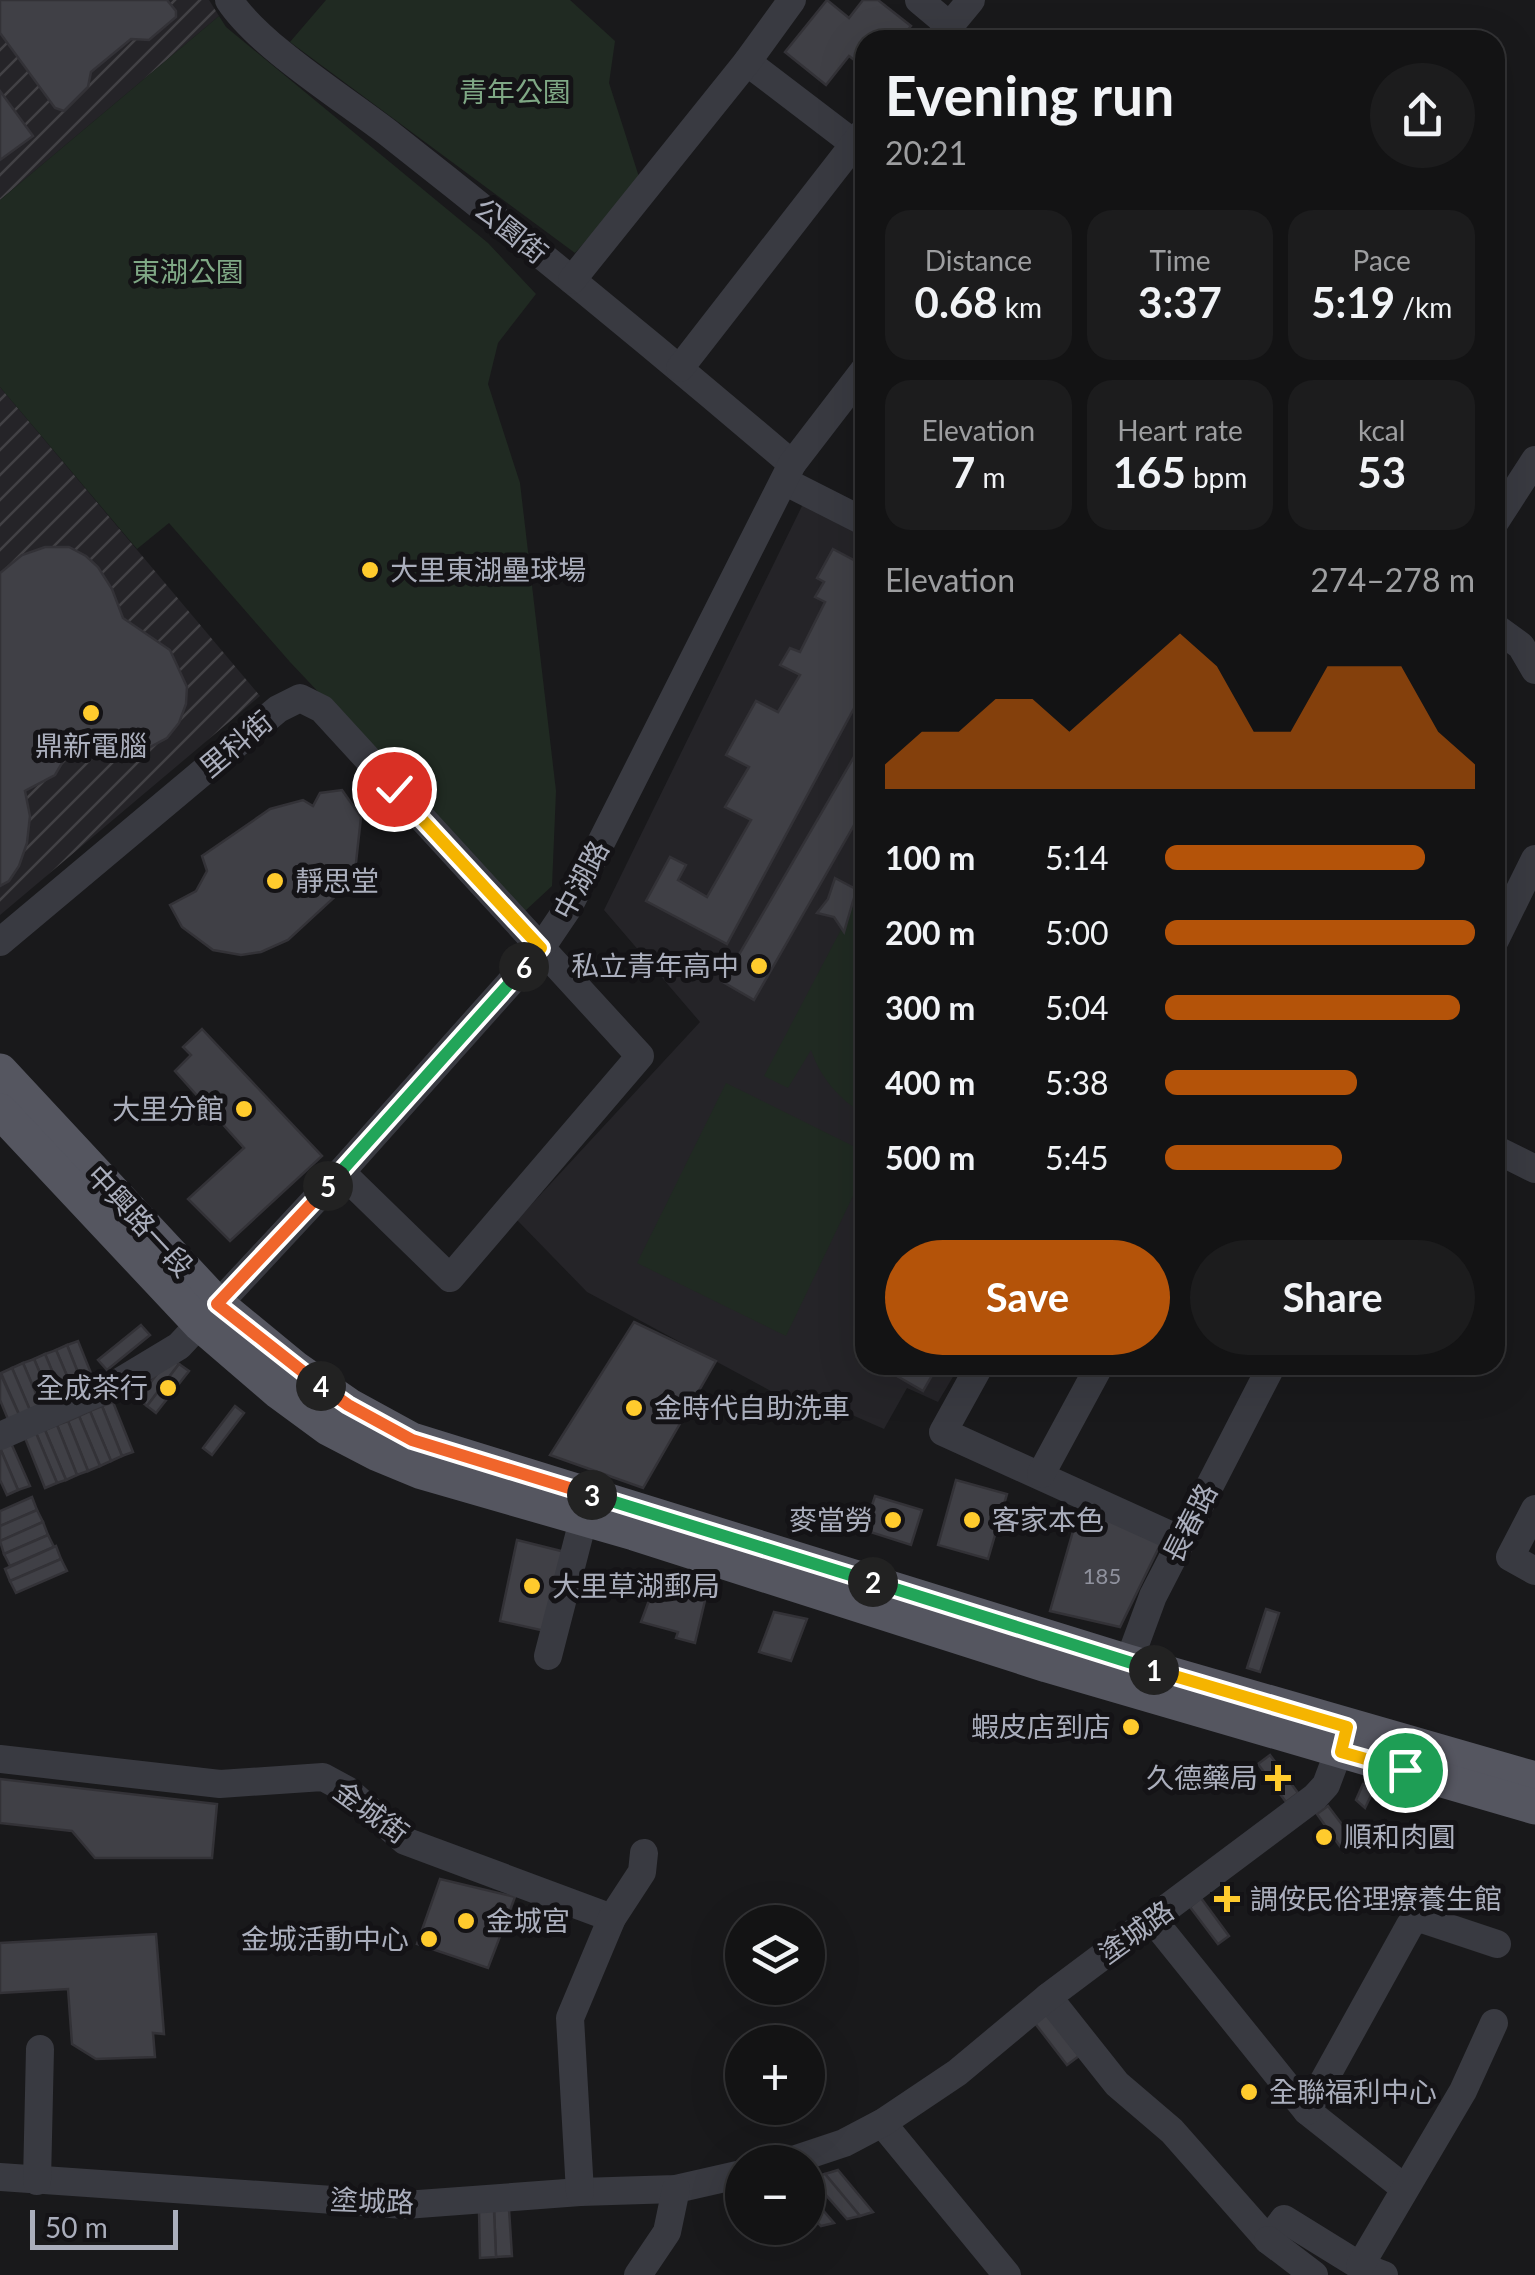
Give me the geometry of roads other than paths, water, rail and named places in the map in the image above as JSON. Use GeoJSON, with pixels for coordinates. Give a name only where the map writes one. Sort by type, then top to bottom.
{"type":"FeatureCollection","features":[{"type":"Feature","properties":{"kind":"main road","name":"中興路一段"},"geometry":{"type":"LineString","coordinates":[[0,1071],[279,1392],[328,1428],[376,1453],[422,1472],[586,1506],[1344,1740],[1535,1808]]}},
{"type":"Feature","properties":{"kind":"main road","name":"中興路一段"},"geometry":{"type":"LineString","coordinates":[[0,1111],[209,1314]]}},
{"type":"Feature","properties":{"kind":"main road","name":"中興路一段"},"geometry":{"type":"LineString","coordinates":[[1344,1740],[1535,1779]]}},
{"type":"Feature","properties":{"kind":"street","name":"公園街"},"geometry":{"type":"LineString","coordinates":[[228,0],[238,14],[288,57],[680,368],[788,473],[855,516]]}},
{"type":"Feature","properties":{"kind":"street"},"geometry":{"type":"LineString","coordinates":[[572,280],[792,0]]}},
{"type":"Feature","properties":{"kind":"street"},"geometry":{"type":"LineString","coordinates":[[919,0],[942,30]]}},
{"type":"Feature","properties":{"kind":"street"},"geometry":{"type":"LineString","coordinates":[[946,30],[971,0]]}},
{"type":"Feature","properties":{"kind":"street"},"geometry":{"type":"LineString","coordinates":[[747,62],[855,138]]}},
{"type":"Feature","properties":{"kind":"street"},"geometry":{"type":"LineString","coordinates":[[680,368],[855,149]]}},
{"type":"Feature","properties":{"kind":"street","name":"中湖路"},"geometry":{"type":"LineString","coordinates":[[0,1436],[111,1387],[179,1346],[541,948],[568,908],[788,473],[855,383]]}},
{"type":"Feature","properties":{"kind":"street"},"geometry":{"type":"LineString","coordinates":[[1505,506],[1535,460]]}},
{"type":"Feature","properties":{"kind":"street"},"geometry":{"type":"LineString","coordinates":[[1505,634],[1521,646],[1535,670]]}},
{"type":"Feature","properties":{"kind":"street","name":"里科街"},"geometry":{"type":"LineString","coordinates":[[0,942],[278,709],[300,698],[322,709],[541,948]]}},
{"type":"Feature","properties":{"kind":"street"},"geometry":{"type":"LineString","coordinates":[[1505,920],[1535,859]]}},
{"type":"Feature","properties":{"kind":"street"},"geometry":{"type":"LineString","coordinates":[[341,1172],[450,1278],[640,1056],[541,948]]}},
{"type":"Feature","properties":{"kind":"street"},"geometry":{"type":"LineString","coordinates":[[1505,1155],[1535,1169]]}},
{"type":"Feature","properties":{"kind":"street"},"geometry":{"type":"LineString","coordinates":[[974,1375],[942,1432],[1180,1540]]}},
{"type":"Feature","properties":{"kind":"street"},"geometry":{"type":"LineString","coordinates":[[1041,1474],[1095,1375]]}},
{"type":"Feature","properties":{"kind":"street","name":"長春路"},"geometry":{"type":"LineString","coordinates":[[1124,1674],[1153,1596],[1267,1375]]}},
{"type":"Feature","properties":{"kind":"street"},"geometry":{"type":"LineString","coordinates":[[548,1656],[586,1506]]}},
{"type":"Feature","properties":{"kind":"street"},"geometry":{"type":"LineString","coordinates":[[1535,1508],[1510,1557],[1535,1571]]}},
{"type":"Feature","properties":{"kind":"street","name":"塗城路"},"geometry":{"type":"LineString","coordinates":[[825,2149],[882,2124],[958,2072],[1048,1996],[1315,1797],[1326,1786],[1344,1740]]}},
{"type":"Feature","properties":{"kind":"street","name":"金城街"},"geometry":{"type":"LineString","coordinates":[[0,1759],[220,1784],[323,1777],[346,1790],[405,1841],[612,1918]]}},
{"type":"Feature","properties":{"kind":"street"},"geometry":{"type":"LineString","coordinates":[[580,2192],[570,2018],[612,1918],[642,1872],[644,1853]]}},
{"type":"Feature","properties":{"kind":"street"},"geometry":{"type":"LineString","coordinates":[[1307,2111],[1410,1925],[1420,1918],[1497,1944]]}},
{"type":"Feature","properties":{"kind":"street"},"geometry":{"type":"LineString","coordinates":[[1153,1920],[1307,2111],[1403,2187]]}},
{"type":"Feature","properties":{"kind":"street"},"geometry":{"type":"LineString","coordinates":[[1048,1996],[1117,2084],[1172,2130],[1268,2240],[1314,2275]]}},
{"type":"Feature","properties":{"kind":"street"},"geometry":{"type":"LineString","coordinates":[[1268,2240],[1284,2220],[1372,2270],[1403,2187],[1463,2092],[1494,2023]]}},
{"type":"Feature","properties":{"kind":"street"},"geometry":{"type":"LineString","coordinates":[[37,2180],[40,2048]]}},
{"type":"Feature","properties":{"kind":"street"},"geometry":{"type":"LineString","coordinates":[[882,2124],[1007,2275]]}},
{"type":"Feature","properties":{"kind":"street","name":"塗城路"},"geometry":{"type":"LineString","coordinates":[[0,2177],[406,2205],[676,2189],[725,2178]]}},
{"type":"Feature","properties":{"kind":"street"},"geometry":{"type":"LineString","coordinates":[[638,2275],[666,2232],[676,2189]]}},
{"type":"Feature","properties":{"kind":"place","name":"大里東湖壘球場"},"geometry":{"type":"Point","coordinates":[370,570]}},
{"type":"Feature","properties":{"kind":"place","name":"鼎新電腦"},"geometry":{"type":"Point","coordinates":[91,713]}},
{"type":"Feature","properties":{"kind":"place","name":"靜思堂"},"geometry":{"type":"Point","coordinates":[275,881]}},
{"type":"Feature","properties":{"kind":"place","name":"私立青年高中"},"geometry":{"type":"Point","coordinates":[759,966]}},
{"type":"Feature","properties":{"kind":"place","name":"大里分館"},"geometry":{"type":"Point","coordinates":[244,1109]}},
{"type":"Feature","properties":{"kind":"place","name":"全成茶行"},"geometry":{"type":"Point","coordinates":[168,1388]}},
{"type":"Feature","properties":{"kind":"place","name":"金時代自助洗車"},"geometry":{"type":"Point","coordinates":[634,1408]}},
{"type":"Feature","properties":{"kind":"place","name":"麥當勞"},"geometry":{"type":"Point","coordinates":[893,1520]}},
{"type":"Feature","properties":{"kind":"place","name":"客家本色"},"geometry":{"type":"Point","coordinates":[972,1520]}},
{"type":"Feature","properties":{"kind":"place","name":"大里草湖郵局"},"geometry":{"type":"Point","coordinates":[532,1586]}},
{"type":"Feature","properties":{"kind":"place","name":"蝦皮店到店"},"geometry":{"type":"Point","coordinates":[1131,1727]}},
{"type":"Feature","properties":{"kind":"place","name":"久德藥局"},"geometry":{"type":"Point","coordinates":[1278,1778]}},
{"type":"Feature","properties":{"kind":"place","name":"順和肉圓"},"geometry":{"type":"Point","coordinates":[1324,1837]}},
{"type":"Feature","properties":{"kind":"place","name":"調侒民俗理療養生館"},"geometry":{"type":"Point","coordinates":[1227,1899]}},
{"type":"Feature","properties":{"kind":"place","name":"金城宮"},"geometry":{"type":"Point","coordinates":[466,1921]}},
{"type":"Feature","properties":{"kind":"place","name":"金城活動中心"},"geometry":{"type":"Point","coordinates":[429,1939]}},
{"type":"Feature","properties":{"kind":"place","name":"全聯福利中心"},"geometry":{"type":"Point","coordinates":[1249,2092]}},
{"type":"Feature","properties":{"kind":"park label","name":"青年公園"},"geometry":{"type":"Point","coordinates":[515,92]}},
{"type":"Feature","properties":{"kind":"park label","name":"東湖公園"},"geometry":{"type":"Point","coordinates":[188,272]}}]}
